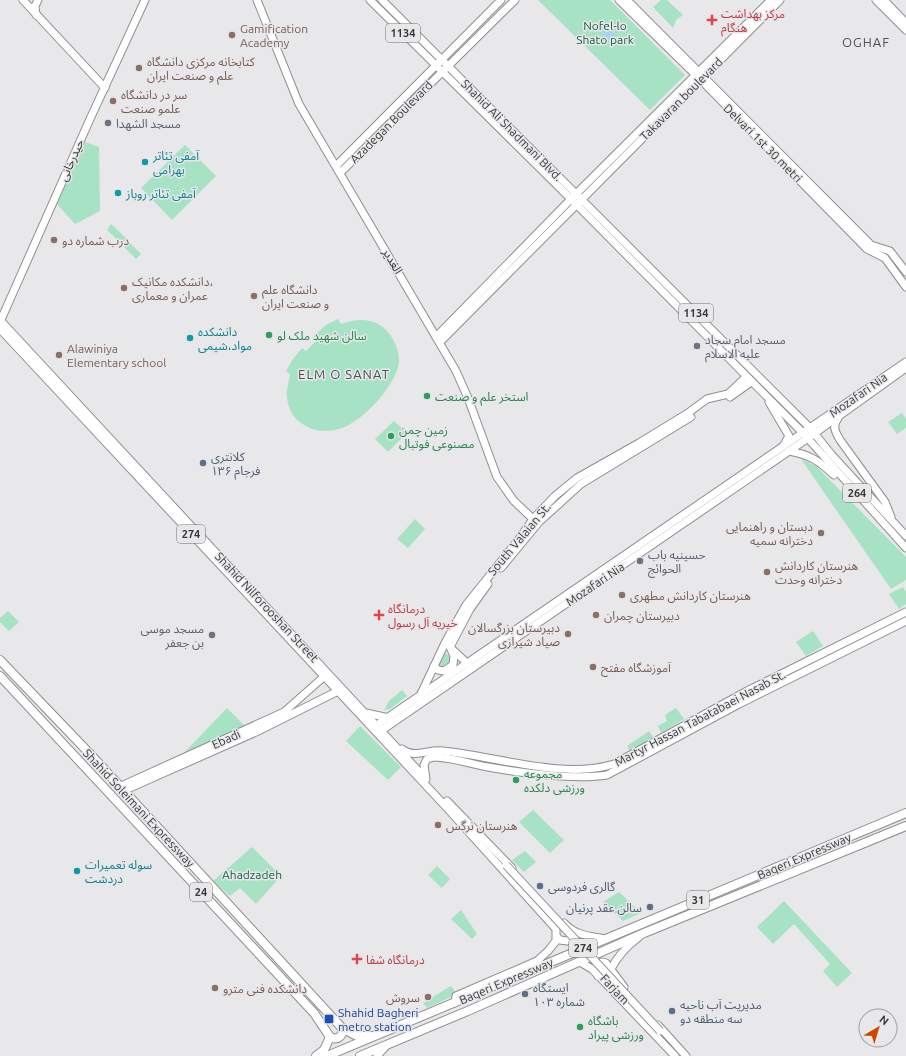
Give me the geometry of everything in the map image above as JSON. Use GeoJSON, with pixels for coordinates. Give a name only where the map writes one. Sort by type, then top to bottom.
{"type":"FeatureCollection","features":[{"type":"Feature","properties":{"kind":"highway","name":"Shahid Soleimani Expressway"},"geometry":{"type":"LineString","coordinates":[[0,660],[92,756],[342,1028]]}},
{"type":"Feature","properties":{"kind":"highway","name":"Shahid Soleimani Expressway"},"geometry":{"type":"LineString","coordinates":[[0,676],[314,1013],[330,1036]]}},
{"type":"Feature","properties":{"kind":"highway"},"geometry":{"type":"LineString","coordinates":[[69,750],[74,748],[77,741]]}},
{"type":"Feature","properties":{"kind":"highway"},"geometry":{"type":"LineString","coordinates":[[82,764],[84,758],[92,756]]}},
{"type":"Feature","properties":{"kind":"highway","name":"Baqeri Expressway"},"geometry":{"type":"LineString","coordinates":[[326,1056],[906,813]]}},
{"type":"Feature","properties":{"kind":"highway","name":"Baqeri Expressway"},"geometry":{"type":"LineString","coordinates":[[360,1056],[487,1003],[644,933],[906,826]]}},
{"type":"Feature","properties":{"kind":"highway"},"geometry":{"type":"LineString","coordinates":[[805,855],[804,862],[809,866]]}},
{"type":"Feature","properties":{"kind":"highway"},"geometry":{"type":"LineString","coordinates":[[789,862],[794,866],[794,873]]}},
{"type":"Feature","properties":{"kind":"highway"},"geometry":{"type":"LineString","coordinates":[[482,990],[481,998],[487,1003]]}},
{"type":"Feature","properties":{"kind":"highway"},"geometry":{"type":"LineString","coordinates":[[466,998],[471,1003],[470,1010]]}},
{"type":"Feature","properties":{"kind":"highway"},"geometry":{"type":"LineString","coordinates":[[316,1056],[324,1050],[330,1036],[335,1038],[339,1037],[342,1032],[342,1028]]}},
{"type":"Feature","properties":{"kind":"highway","name":"24"},"geometry":{"type":"LineString","coordinates":[[342,1028],[357,1036],[379,1035]]}},
{"type":"Feature","properties":{"kind":"main road"},"geometry":{"type":"LineString","coordinates":[[23,0],[105,88]]}},
{"type":"Feature","properties":{"kind":"main road"},"geometry":{"type":"LineString","coordinates":[[30,8],[38,0]]}},
{"type":"Feature","properties":{"kind":"main road"},"geometry":{"type":"LineString","coordinates":[[36,15],[35,6],[38,0]]}},
{"type":"Feature","properties":{"kind":"main road","name":"حیدرخانی"},"geometry":{"type":"LineString","coordinates":[[0,321],[145,0]]}},
{"type":"Feature","properties":{"kind":"main road","name":"الغدیر"},"geometry":{"type":"LineString","coordinates":[[257,0],[299,104],[341,172],[438,340],[468,398],[497,476],[514,501],[536,519]]}},
{"type":"Feature","properties":{"kind":"main road","name":"1134"},"geometry":{"type":"LineString","coordinates":[[370,0],[442,72]]}},
{"type":"Feature","properties":{"kind":"main road","name":"1134"},"geometry":{"type":"LineString","coordinates":[[382,0],[448,66]]}},
{"type":"Feature","properties":{"kind":"main road"},"geometry":{"type":"LineString","coordinates":[[442,60],[501,0]]}},
{"type":"Feature","properties":{"kind":"main road"},"geometry":{"type":"LineString","coordinates":[[448,66],[515,0]]}},
{"type":"Feature","properties":{"kind":"main road","name":"Delvari 1st 30 metri"},"geometry":{"type":"LineString","coordinates":[[619,0],[700,76]]}},
{"type":"Feature","properties":{"kind":"main road","name":"Delvari 1st 30 metri"},"geometry":{"type":"LineString","coordinates":[[627,0],[869,247],[884,258],[906,287]]}},
{"type":"Feature","properties":{"kind":"main road","name":"Takavaran boulevard"},"geometry":{"type":"LineString","coordinates":[[700,76],[771,0]]}},
{"type":"Feature","properties":{"kind":"main road","name":"Takavaran boulevard"},"geometry":{"type":"LineString","coordinates":[[438,340],[576,199],[700,76],[780,0]]}},
{"type":"Feature","properties":{"kind":"main road"},"geometry":{"type":"LineString","coordinates":[[876,0],[906,30]]}},
{"type":"Feature","properties":{"kind":"main road"},"geometry":{"type":"LineString","coordinates":[[884,0],[906,23]]}},
{"type":"Feature","properties":{"kind":"main road","name":"Azadegan Boulevard"},"geometry":{"type":"LineString","coordinates":[[336,165],[442,60]]}},
{"type":"Feature","properties":{"kind":"main road","name":"Azadegan Boulevard"},"geometry":{"type":"LineString","coordinates":[[341,172],[448,66]]}},
{"type":"Feature","properties":{"kind":"main road","name":"Shahid Ali Shadmani Blvd."},"geometry":{"type":"LineString","coordinates":[[448,66],[748,379],[805,436]]}},
{"type":"Feature","properties":{"kind":"main road","name":"Shahid Ali Shadmani Blvd."},"geometry":{"type":"LineString","coordinates":[[442,72],[576,199],[813,431]]}},
{"type":"Feature","properties":{"kind":"main road","name":"Delvari 1st 30 metri"},"geometry":{"type":"LineString","coordinates":[[869,247],[890,251],[906,272]]}},
{"type":"Feature","properties":{"kind":"main road","name":"Shahid Nilforooshan Street"},"geometry":{"type":"LineString","coordinates":[[0,321],[326,675],[338,691],[377,729],[502,863]]}},
{"type":"Feature","properties":{"kind":"main road","name":"274"},"geometry":{"type":"LineString","coordinates":[[0,329],[9,339]]}},
{"type":"Feature","properties":{"kind":"main road"},"geometry":{"type":"LineString","coordinates":[[0,339],[9,339]]}},
{"type":"Feature","properties":{"kind":"main road","name":"Shahid Nilforooshan Street"},"geometry":{"type":"LineString","coordinates":[[9,339],[326,675],[366,713],[377,729],[391,740],[502,863]]}},
{"type":"Feature","properties":{"kind":"main road","name":"Mozafari Nia"},"geometry":{"type":"LineString","coordinates":[[813,431],[906,362]]}},
{"type":"Feature","properties":{"kind":"main road","name":"Mozafari Nia"},"geometry":{"type":"LineString","coordinates":[[813,431],[838,417],[906,368]]}},
{"type":"Feature","properties":{"kind":"main road","name":"South Valaian St."},"geometry":{"type":"LineString","coordinates":[[420,696],[434,666],[468,607],[519,539],[561,490],[577,478],[609,463],[677,424],[711,400],[728,394],[748,379]]}},
{"type":"Feature","properties":{"kind":"main road"},"geometry":{"type":"LineString","coordinates":[[766,397],[788,436],[782,447]]}},
{"type":"Feature","properties":{"kind":"main road"},"geometry":{"type":"LineString","coordinates":[[838,417],[834,424],[834,429],[840,440],[885,502],[894,522]]}},
{"type":"Feature","properties":{"kind":"main road"},"geometry":{"type":"LineString","coordinates":[[805,436],[813,431]]}},
{"type":"Feature","properties":{"kind":"main road","name":"264"},"geometry":{"type":"LineString","coordinates":[[813,431],[831,454],[906,536]]}},
{"type":"Feature","properties":{"kind":"main road","name":"Mozafari Nia"},"geometry":{"type":"LineString","coordinates":[[377,729],[621,562],[782,447],[805,436]]}},
{"type":"Feature","properties":{"kind":"main road","name":"Mozafari Nia"},"geometry":{"type":"LineString","coordinates":[[377,729],[388,718],[407,709],[420,696],[789,451],[805,436]]}},
{"type":"Feature","properties":{"kind":"main road","name":"264"},"geometry":{"type":"LineString","coordinates":[[805,436],[906,548]]}},
{"type":"Feature","properties":{"kind":"main road"},"geometry":{"type":"LineString","coordinates":[[824,458],[821,453],[822,450],[831,454]]}},
{"type":"Feature","properties":{"kind":"main road"},"geometry":{"type":"LineString","coordinates":[[789,451],[807,454],[818,461],[867,505]]}},
{"type":"Feature","properties":{"kind":"main road","name":"South Valaian St."},"geometry":{"type":"LineString","coordinates":[[450,647],[468,607]]}},
{"type":"Feature","properties":{"kind":"main road","name":"Martyr Hassan Tabatabaei Nasab St."},"geometry":{"type":"LineString","coordinates":[[391,740],[404,750],[415,754],[441,750],[525,765],[580,770],[598,769],[614,764],[747,691],[906,612]]}},
{"type":"Feature","properties":{"kind":"main road","name":"Martyr Hassan Tabatabaei Nasab St."},"geometry":{"type":"LineString","coordinates":[[426,779],[424,765],[430,758],[439,757],[559,775],[592,777],[607,775],[739,704],[906,621]]}},
{"type":"Feature","properties":{"kind":"main road"},"geometry":{"type":"LineString","coordinates":[[450,647],[468,664]]}},
{"type":"Feature","properties":{"kind":"main road"},"geometry":{"type":"LineString","coordinates":[[429,678],[454,665],[454,656],[450,647]]}},
{"type":"Feature","properties":{"kind":"main road"},"geometry":{"type":"LineString","coordinates":[[434,666],[438,670],[444,671]]}},
{"type":"Feature","properties":{"kind":"main road","name":"Ebadi"},"geometry":{"type":"LineString","coordinates":[[121,789],[284,712],[326,675]]}},
{"type":"Feature","properties":{"kind":"main road"},"geometry":{"type":"LineString","coordinates":[[121,789],[256,732],[338,691]]}},
{"type":"Feature","properties":{"kind":"main road"},"geometry":{"type":"LineString","coordinates":[[366,713],[388,718]]}},
{"type":"Feature","properties":{"kind":"main road"},"geometry":{"type":"LineString","coordinates":[[465,754],[463,760],[466,762]]}},
{"type":"Feature","properties":{"kind":"main road"},"geometry":{"type":"LineString","coordinates":[[502,863],[569,929],[572,935],[569,940],[564,941],[557,937]]}},
{"type":"Feature","properties":{"kind":"main road"},"geometry":{"type":"LineString","coordinates":[[455,1003],[456,996],[537,961],[551,948],[557,937],[556,929],[502,863]]}},
{"type":"Feature","properties":{"kind":"main road","name":"Farjam"},"geometry":{"type":"LineString","coordinates":[[502,863],[658,1032],[672,1041]]}},
{"type":"Feature","properties":{"kind":"main road"},"geometry":{"type":"LineString","coordinates":[[569,929],[585,936],[606,939]]}},
{"type":"Feature","properties":{"kind":"main road"},"geometry":{"type":"LineString","coordinates":[[611,970],[616,959],[626,947],[644,933]]}},
{"type":"Feature","properties":{"kind":"main road"},"geometry":{"type":"LineString","coordinates":[[580,962],[589,966],[666,1047]]}},
{"type":"Feature","properties":{"kind":"main road"},"geometry":{"type":"LineString","coordinates":[[598,976],[595,969],[599,964],[606,963],[623,986],[672,1041]]}},
{"type":"Feature","properties":{"kind":"main road","name":"Farjam"},"geometry":{"type":"LineString","coordinates":[[658,1032],[666,1047]]}},
{"type":"Feature","properties":{"kind":"main road","name":"274"},"geometry":{"type":"LineString","coordinates":[[672,1041],[686,1056]]}},
{"type":"Feature","properties":{"kind":"main road"},"geometry":{"type":"LineString","coordinates":[[378,1056],[387,1044]]}},
{"type":"Feature","properties":{"kind":"main road","name":"274"},"geometry":{"type":"LineString","coordinates":[[666,1047],[675,1056]]}},
{"type":"Feature","properties":{"kind":"green space","name":"Nofel-lo Shato park"},"geometry":{"type":"Polygon","coordinates":[[[538,0],[610,0],[685,75],[650,110],[538,0]]]}},
{"type":"Feature","properties":{"kind":"green space"},"geometry":{"type":"Polygon","coordinates":[[[661,0],[667,0],[683,15],[676,20],[673,28],[653,7],[661,0]]]}},
{"type":"Feature","properties":{"kind":"green space"},"geometry":{"type":"Polygon","coordinates":[[[85,142],[99,147],[100,211],[75,224],[57,204],[85,142]]]}},
{"type":"Feature","properties":{"kind":"green space"},"geometry":{"type":"Polygon","coordinates":[[[185,145],[216,176],[172,220],[141,188],[185,145]]]}},
{"type":"Feature","properties":{"kind":"green space"},"geometry":{"type":"Polygon","coordinates":[[[111,224],[127,239],[122,244],[107,230],[111,224]]]}},
{"type":"Feature","properties":{"kind":"green space"},"geometry":{"type":"Polygon","coordinates":[[[127,240],[141,254],[136,259],[122,245],[127,240]]]}},
{"type":"Feature","properties":{"kind":"green space"},"geometry":{"type":"Polygon","coordinates":[[[338,319],[341,324],[366,320],[372,321],[383,327],[395,343],[399,355],[399,363],[392,382],[385,392],[360,418],[342,428],[324,431],[315,430],[299,422],[289,407],[287,389],[290,374],[286,371],[302,348],[306,351],[317,340],[314,336],[326,325],[338,319]]]}},
{"type":"Feature","properties":{"kind":"green space"},"geometry":{"type":"Polygon","coordinates":[[[902,413],[906,419],[906,428],[897,434],[888,422],[902,413]]]}},
{"type":"Feature","properties":{"kind":"green space","name":"زمین چمن مصنوعی فوتبال"},"geometry":{"type":"Polygon","coordinates":[[[394,421],[407,433],[388,452],[375,439],[394,421]]]}},
{"type":"Feature","properties":{"kind":"green space"},"geometry":{"type":"Polygon","coordinates":[[[801,459],[816,466],[906,557],[906,580],[891,589],[801,459]]]}},
{"type":"Feature","properties":{"kind":"green space"},"geometry":{"type":"Polygon","coordinates":[[[415,519],[425,529],[408,548],[397,539],[415,519]]]}},
{"type":"Feature","properties":{"kind":"green space"},"geometry":{"type":"Polygon","coordinates":[[[903,587],[906,592],[906,604],[899,609],[889,594],[903,587]]]}},
{"type":"Feature","properties":{"kind":"green space"},"geometry":{"type":"Polygon","coordinates":[[[8,611],[19,622],[9,631],[0,622],[0,618],[8,611]]]}},
{"type":"Feature","properties":{"kind":"green space"},"geometry":{"type":"Polygon","coordinates":[[[813,631],[823,646],[806,656],[796,642],[813,631]]]}},
{"type":"Feature","properties":{"kind":"green space"},"geometry":{"type":"Polygon","coordinates":[[[444,652],[451,657],[450,661],[444,666],[440,667],[438,665],[444,652]]]}},
{"type":"Feature","properties":{"kind":"green space"},"geometry":{"type":"Polygon","coordinates":[[[402,690],[407,696],[390,709],[384,710],[389,701],[402,690]]]}},
{"type":"Feature","properties":{"kind":"green space"},"geometry":{"type":"Polygon","coordinates":[[[227,708],[246,727],[181,756],[227,708]]]}},
{"type":"Feature","properties":{"kind":"green space"},"geometry":{"type":"Polygon","coordinates":[[[676,708],[684,719],[661,733],[658,726],[667,721],[665,715],[676,708]]]}},
{"type":"Feature","properties":{"kind":"green space"},"geometry":{"type":"Polygon","coordinates":[[[360,726],[401,767],[388,780],[346,741],[360,726]]]}},
{"type":"Feature","properties":{"kind":"green space"},"geometry":{"type":"Polygon","coordinates":[[[649,731],[654,738],[630,751],[627,746],[649,731]]]}},
{"type":"Feature","properties":{"kind":"green space"},"geometry":{"type":"Polygon","coordinates":[[[533,810],[564,840],[550,853],[519,822],[533,810]]]}},
{"type":"Feature","properties":{"kind":"green space","name":"Ahadzadeh"},"geometry":{"type":"Polygon","coordinates":[[[252,847],[281,876],[256,904],[240,888],[230,896],[213,881],[252,847]]]}},
{"type":"Feature","properties":{"kind":"green space"},"geometry":{"type":"Polygon","coordinates":[[[525,851],[536,862],[524,872],[512,860],[525,851]]]}},
{"type":"Feature","properties":{"kind":"green space"},"geometry":{"type":"Polygon","coordinates":[[[437,866],[450,879],[442,888],[428,875],[437,866]]]}},
{"type":"Feature","properties":{"kind":"green space"},"geometry":{"type":"Polygon","coordinates":[[[619,892],[641,913],[623,921],[603,902],[619,892]]]}},
{"type":"Feature","properties":{"kind":"green space"},"geometry":{"type":"Polygon","coordinates":[[[784,901],[852,973],[837,987],[823,971],[830,964],[794,924],[773,944],[757,927],[784,901]]]}},
{"type":"Feature","properties":{"kind":"green space"},"geometry":{"type":"Polygon","coordinates":[[[461,910],[477,934],[472,939],[451,919],[461,910]]]}},
{"type":"Feature","properties":{"kind":"green space"},"geometry":{"type":"Polygon","coordinates":[[[451,986],[457,994],[427,1008],[423,1003],[451,986]]]}},
{"type":"Feature","properties":{"kind":"water"},"geometry":{"type":"Polygon","coordinates":[[[604,27],[610,28],[614,35],[614,39],[609,40],[605,37],[602,29],[604,27]]]}},
{"type":"Feature","properties":{"kind":"place","name":"مرکز بهداشت هنگام"},"geometry":{"type":"Point","coordinates":[712,20]}},
{"type":"Feature","properties":{"kind":"place","name":"Gamification Academy"},"geometry":{"type":"Point","coordinates":[232,35]}},
{"type":"Feature","properties":{"kind":"place","name":"کتابخانه مرکزی دانشگاه علم و صنعت ایران"},"geometry":{"type":"Point","coordinates":[139,68]}},
{"type":"Feature","properties":{"kind":"place","name":"سر در دانشگاه علمو صنعت"},"geometry":{"type":"Point","coordinates":[113,101]}},
{"type":"Feature","properties":{"kind":"place","name":"مسجد الشهدا"},"geometry":{"type":"Point","coordinates":[108,123]}},
{"type":"Feature","properties":{"kind":"place","name":"آمفی تئاتر بهرامی"},"geometry":{"type":"Point","coordinates":[145,162]}},
{"type":"Feature","properties":{"kind":"place","name":"آمفی تئاتر روباز"},"geometry":{"type":"Point","coordinates":[118,193]}},
{"type":"Feature","properties":{"kind":"place","name":"درب شماره دو"},"geometry":{"type":"Point","coordinates":[54,240]}},
{"type":"Feature","properties":{"kind":"place","name":"دانشکده مکانیک، عمران و معماری"},"geometry":{"type":"Point","coordinates":[124,288]}},
{"type":"Feature","properties":{"kind":"place","name":"دانشگاه علم و صنعت ایران"},"geometry":{"type":"Point","coordinates":[254,296]}},
{"type":"Feature","properties":{"kind":"place","name":"سالن شهید ملک لو"},"geometry":{"type":"Point","coordinates":[269,335]}},
{"type":"Feature","properties":{"kind":"place","name":"دانشکده مواد،شیمی"},"geometry":{"type":"Point","coordinates":[190,338]}},
{"type":"Feature","properties":{"kind":"place","name":"مسجد امام سجاد علیه الاسلام"},"geometry":{"type":"Point","coordinates":[697,346]}},
{"type":"Feature","properties":{"kind":"place","name":"Alawiniya Elementary school"},"geometry":{"type":"Point","coordinates":[59,355]}},
{"type":"Feature","properties":{"kind":"place","name":"استخر علم و صنعت"},"geometry":{"type":"Point","coordinates":[427,396]}},
{"type":"Feature","properties":{"kind":"place","name":"زمین چمن مصنوعی فوتبال"},"geometry":{"type":"Point","coordinates":[391,436]}},
{"type":"Feature","properties":{"kind":"place","name":"کلانتری ۱۳۶ فرجام"},"geometry":{"type":"Point","coordinates":[203,463]}},
{"type":"Feature","properties":{"kind":"place","name":"دبستان و راهنمایی دخترانه سمیه"},"geometry":{"type":"Point","coordinates":[821,533]}},
{"type":"Feature","properties":{"kind":"place","name":"حسینیه باب الحوائج"},"geometry":{"type":"Point","coordinates":[640,561]}},
{"type":"Feature","properties":{"kind":"place","name":"هنرستان کاردانش دخترانه وحدت"},"geometry":{"type":"Point","coordinates":[767,572]}},
{"type":"Feature","properties":{"kind":"place","name":"هنرستان کاردانش مطهری"},"geometry":{"type":"Point","coordinates":[622,595]}},
{"type":"Feature","properties":{"kind":"place","name":"درمانگاه خیریه آل رسول"},"geometry":{"type":"Point","coordinates":[379,615]}},
{"type":"Feature","properties":{"kind":"place","name":"دبیرستان چمران"},"geometry":{"type":"Point","coordinates":[596,615]}},
{"type":"Feature","properties":{"kind":"place","name":"دبیرستان بزرگسالان صیاد شیرازی"},"geometry":{"type":"Point","coordinates":[568,634]}},
{"type":"Feature","properties":{"kind":"place","name":"مسجد موسی بن جعفر"},"geometry":{"type":"Point","coordinates":[212,635]}},
{"type":"Feature","properties":{"kind":"place","name":"آموزشگاه مفتح"},"geometry":{"type":"Point","coordinates":[593,667]}},
{"type":"Feature","properties":{"kind":"place","name":"مجموعه ورزشی دلکده"},"geometry":{"type":"Point","coordinates":[516,780]}},
{"type":"Feature","properties":{"kind":"place","name":"هنرستان نرگس"},"geometry":{"type":"Point","coordinates":[438,825]}},
{"type":"Feature","properties":{"kind":"place","name":"سوله تعمیرات دردشت"},"geometry":{"type":"Point","coordinates":[77,871]}},
{"type":"Feature","properties":{"kind":"place","name":"گالری فردوسی"},"geometry":{"type":"Point","coordinates":[540,886]}},
{"type":"Feature","properties":{"kind":"place","name":"سالن عقد پرنیان"},"geometry":{"type":"Point","coordinates":[650,907]}},
{"type":"Feature","properties":{"kind":"place","name":"درمانگاه شفا"},"geometry":{"type":"Point","coordinates":[357,959]}},
{"type":"Feature","properties":{"kind":"place","name":"دانشکده فنی مترو"},"geometry":{"type":"Point","coordinates":[215,988]}},
{"type":"Feature","properties":{"kind":"place","name":"ایستگاه شماره ۱۰۳"},"geometry":{"type":"Point","coordinates":[525,994]}},
{"type":"Feature","properties":{"kind":"place","name":"سروش"},"geometry":{"type":"Point","coordinates":[428,997]}},
{"type":"Feature","properties":{"kind":"place","name":"مدیریت آب ناحیه سه منطقه دو"},"geometry":{"type":"Point","coordinates":[672,1011]}},
{"type":"Feature","properties":{"kind":"place","name":"Shahid Bagheri metro station"},"geometry":{"type":"Point","coordinates":[329,1019]}},
{"type":"Feature","properties":{"kind":"place","name":"باشگاه ورزشی پیراد"},"geometry":{"type":"Point","coordinates":[580,1027]}},
{"type":"Feature","properties":{"kind":"district","name":"OGHAF"},"geometry":{"type":"Point","coordinates":[866,42]}},
{"type":"Feature","properties":{"kind":"district","name":"ELM O SANAT"},"geometry":{"type":"Point","coordinates":[344,374]}}]}
